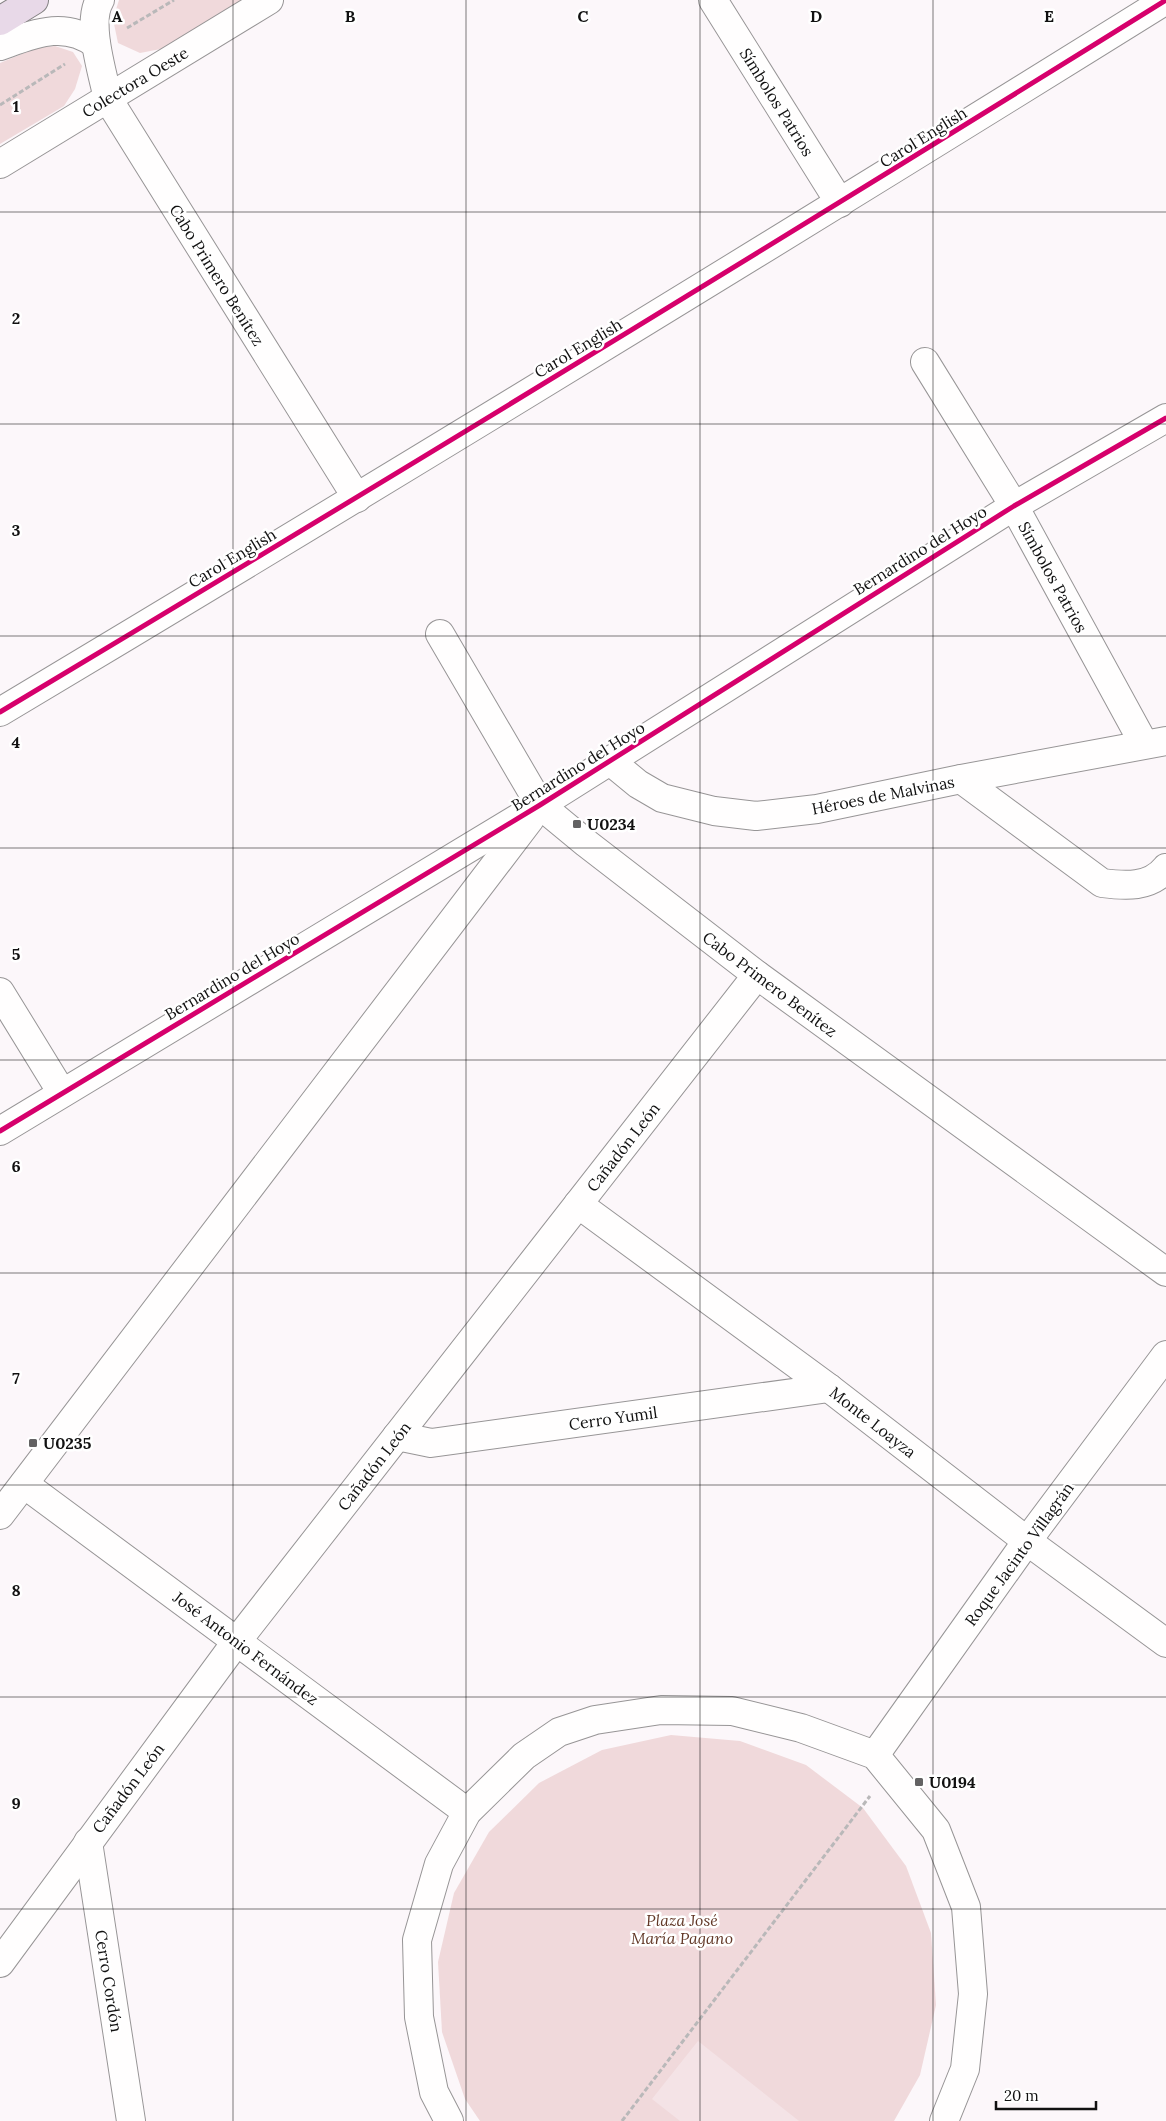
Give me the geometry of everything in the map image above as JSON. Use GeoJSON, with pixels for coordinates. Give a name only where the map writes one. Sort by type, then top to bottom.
{"type":"FeatureCollection","features":[{"type":"Feature","properties":{"kind":"highway"},"geometry":{"type":"LineString","coordinates":[[0,20],[34,0]]}},
{"type":"Feature","properties":{"kind":"street","name":"Cabo Primero Benítez"},"geometry":{"type":"LineString","coordinates":[[100,0],[96,6],[96,44],[108,99],[357,498]]}},
{"type":"Feature","properties":{"kind":"street","name":"Colectora Oeste"},"geometry":{"type":"LineString","coordinates":[[0,164],[269,0]]}},
{"type":"Feature","properties":{"kind":"street","name":"Símbolos Patrios"},"geometry":{"type":"LineString","coordinates":[[713,0],[840,203]]}},
{"type":"Feature","properties":{"kind":"street","name":"Carol English"},"geometry":{"type":"LineString","coordinates":[[0,712],[357,498],[840,203],[1166,0]]}},
{"type":"Feature","properties":{"kind":"street"},"geometry":{"type":"LineString","coordinates":[[0,46],[42,32],[67,30],[85,36],[96,44]]}},
{"type":"Feature","properties":{"kind":"street","name":"Símbolos Patrios"},"geometry":{"type":"LineString","coordinates":[[925,362],[1014,506],[1155,742]]}},
{"type":"Feature","properties":{"kind":"street","name":"Bernardino del Hoyo"},"geometry":{"type":"LineString","coordinates":[[0,1131],[540,806],[1014,506],[1166,418]]}},
{"type":"Feature","properties":{"kind":"street","name":"Cabo Primero Benítez"},"geometry":{"type":"LineString","coordinates":[[440,634],[540,806],[757,975],[1166,1272]]}},
{"type":"Feature","properties":{"kind":"street","name":"Héroes de Malvinas"},"geometry":{"type":"LineString","coordinates":[[610,762],[638,784],[662,798],[714,811],[756,816],[817,809],[1155,742]]}},
{"type":"Feature","properties":{"kind":"street"},"geometry":{"type":"LineString","coordinates":[[961,779],[1102,883],[1129,886],[1159,876],[1166,868]]}},
{"type":"Feature","properties":{"kind":"street"},"geometry":{"type":"LineString","coordinates":[[0,1515],[540,806]]}},
{"type":"Feature","properties":{"kind":"street","name":"Cañadón León"},"geometry":{"type":"LineString","coordinates":[[0,1963],[237,1641],[757,975]]}},
{"type":"Feature","properties":{"kind":"street"},"geometry":{"type":"LineString","coordinates":[[0,992],[62,1093]]}},
{"type":"Feature","properties":{"kind":"street","name":"Monte Loayza"},"geometry":{"type":"LineString","coordinates":[[578,1204],[829,1388],[1027,1541],[1166,1643]]}},
{"type":"Feature","properties":{"kind":"street","name":"Roque Jacinto Villagrán"},"geometry":{"type":"LineString","coordinates":[[881,1763],[1027,1541],[1166,1355]]}},
{"type":"Feature","properties":{"kind":"street","name":"Cerro Yumil"},"geometry":{"type":"LineString","coordinates":[[397,1436],[431,1443],[829,1388]]}},
{"type":"Feature","properties":{"kind":"street","name":"José Antonio Fernández"},"geometry":{"type":"LineString","coordinates":[[24,1484],[467,1812]]}},
{"type":"Feature","properties":{"kind":"street"},"geometry":{"type":"LineString","coordinates":[[449,2121],[434,2092],[419,2017],[417,1940],[439,1864],[467,1812],[524,1756],[559,1732],[595,1720],[661,1710],[732,1711],[801,1728],[881,1763],[936,1830],[966,1907],[973,1994],[965,2069],[944,2121]]}},
{"type":"Feature","properties":{"kind":"street","name":"Cerro Cordón"},"geometry":{"type":"LineString","coordinates":[[88,1842],[131,2121]]}},
{"type":"Feature","properties":{"kind":"path"},"geometry":{"type":"LineString","coordinates":[[0,105],[15,95]]}},
{"type":"Feature","properties":{"kind":"path"},"geometry":{"type":"LineString","coordinates":[[622,2121],[863,1808],[881,1763]]}},
{"type":"Feature","properties":{"kind":"green space"},"geometry":{"type":"Polygon","coordinates":[[[119,0],[243,0],[166,48],[140,53],[118,43],[113,19],[119,0]]]}},
{"type":"Feature","properties":{"kind":"green space"},"geometry":{"type":"Polygon","coordinates":[[[55,46],[73,52],[82,66],[75,89],[64,106],[0,144],[0,63],[36,48],[55,46]]]}},
{"type":"Feature","properties":{"kind":"green space","name":"Plaza José María Pagano"},"geometry":{"type":"Polygon","coordinates":[[[671,1735],[740,1741],[806,1765],[863,1808],[906,1866],[931,1933],[936,2005],[920,2075],[894,2121],[480,2121],[465,2099],[442,2032],[438,1962],[454,1893],[489,1832],[539,1783],[602,1750],[671,1735]]]}},
{"type":"Feature","properties":{"kind":"shaded area"},"geometry":{"type":"Polygon","coordinates":[[[698,2041],[799,2121],[680,2121],[652,2099],[698,2041]]]}},
{"type":"Feature","properties":{"kind":"cycle path"},"geometry":{"type":"LineString","coordinates":[[0,712],[584,359],[1166,0]]}},
{"type":"Feature","properties":{"kind":"cycle path"},"geometry":{"type":"LineString","coordinates":[[0,1131],[540,805],[1014,506],[1166,418]]}},
{"type":"Feature","properties":{"kind":"place","name":"U0234"},"geometry":{"type":"Point","coordinates":[577,824]}},
{"type":"Feature","properties":{"kind":"place","name":"U0235"},"geometry":{"type":"Point","coordinates":[33,1443]}},
{"type":"Feature","properties":{"kind":"place","name":"U0194"},"geometry":{"type":"Point","coordinates":[919,1782]}}]}
